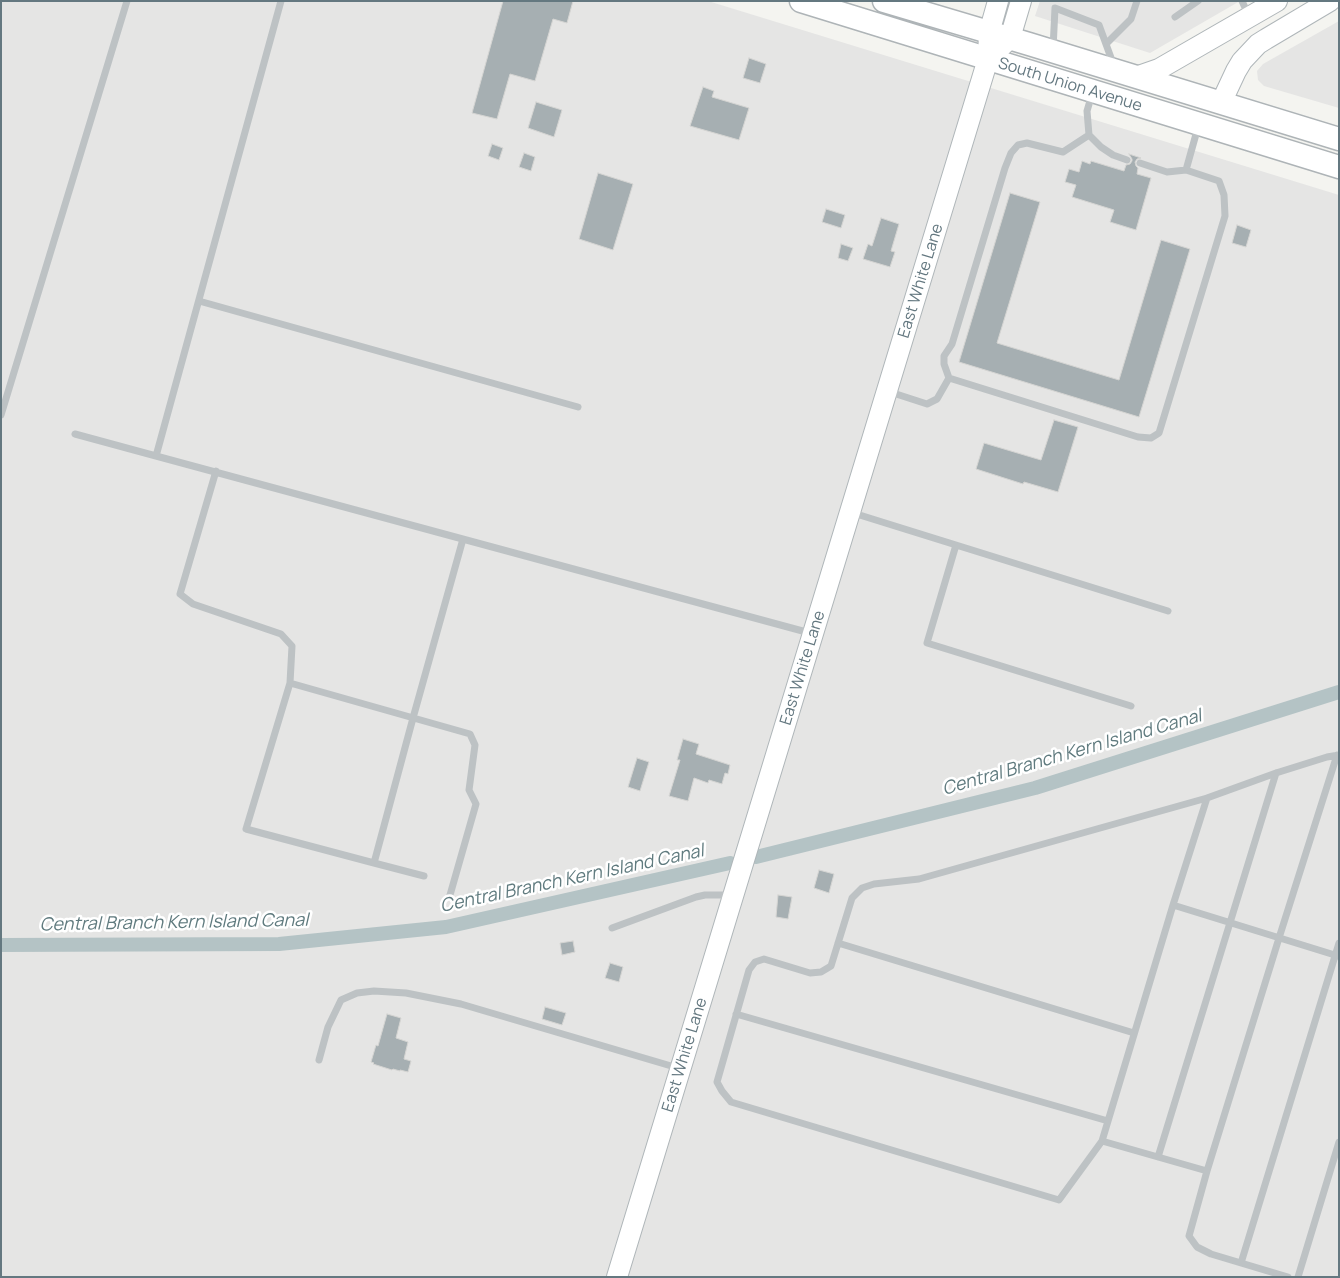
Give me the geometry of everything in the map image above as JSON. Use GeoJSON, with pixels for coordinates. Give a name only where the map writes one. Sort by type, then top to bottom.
{"type":"FeatureCollection","features":[{"type":"Feature","properties":{"kind":"main road","name":"South Union Avenue"},"geometry":{"type":"LineString","coordinates":[[800,1],[1339,167]]}},
{"type":"Feature","properties":{"kind":"main road","name":"South Union Avenue"},"geometry":{"type":"LineString","coordinates":[[884,1],[1339,139]]}},
{"type":"Feature","properties":{"kind":"main road"},"geometry":{"type":"LineString","coordinates":[[1093,92],[1118,90],[1147,96],[1197,111],[1211,111],[1221,103]]}},
{"type":"Feature","properties":{"kind":"street"},"geometry":{"type":"LineString","coordinates":[[998,1],[999,35]]}},
{"type":"Feature","properties":{"kind":"street"},"geometry":{"type":"LineString","coordinates":[[988,59],[999,35],[1021,1]]}},
{"type":"Feature","properties":{"kind":"street"},"geometry":{"type":"LineString","coordinates":[[1126,74],[1159,69],[1246,9],[1277,1]]}},
{"type":"Feature","properties":{"kind":"street"},"geometry":{"type":"LineString","coordinates":[[1221,103],[1236,71],[1253,49],[1266,38],[1330,1]]}},
{"type":"Feature","properties":{"kind":"street","name":"East White Lane"},"geometry":{"type":"LineString","coordinates":[[617,1277],[988,59]]}},
{"type":"Feature","properties":{"kind":"lane"},"geometry":{"type":"LineString","coordinates":[[1,415],[127,1]]}},
{"type":"Feature","properties":{"kind":"lane"},"geometry":{"type":"LineString","coordinates":[[156,456],[281,1]]}},
{"type":"Feature","properties":{"kind":"lane"},"geometry":{"type":"LineString","coordinates":[[1106,44],[1131,19],[1136,1]]}},
{"type":"Feature","properties":{"kind":"lane"},"geometry":{"type":"LineString","coordinates":[[1176,17],[1198,1]]}},
{"type":"Feature","properties":{"kind":"lane"},"geometry":{"type":"LineString","coordinates":[[1053,51],[1056,5],[1099,25],[1106,44],[1126,74]]}},
{"type":"Feature","properties":{"kind":"lane"},"geometry":{"type":"LineString","coordinates":[[1093,92],[1087,111],[1089,135],[1101,147],[1113,155],[1128,160]]}},
{"type":"Feature","properties":{"kind":"lane"},"geometry":{"type":"LineString","coordinates":[[1186,170],[1199,124]]}},
{"type":"Feature","properties":{"kind":"lane"},"geometry":{"type":"LineString","coordinates":[[949,378],[944,364],[944,356],[952,344],[1011,153],[1018,145],[1028,143],[1063,152],[1089,135]]}},
{"type":"Feature","properties":{"kind":"lane"},"geometry":{"type":"LineString","coordinates":[[949,378],[1138,437],[1151,438],[1159,433],[1225,216],[1224,195],[1219,181],[1186,170],[1167,172],[1140,163]]}},
{"type":"Feature","properties":{"kind":"lane"},"geometry":{"type":"LineString","coordinates":[[198,301],[578,407]]}},
{"type":"Feature","properties":{"kind":"lane"},"geometry":{"type":"LineString","coordinates":[[887,391],[927,404],[937,398],[949,378]]}},
{"type":"Feature","properties":{"kind":"lane"},"geometry":{"type":"LineString","coordinates":[[75,434],[813,633]]}},
{"type":"Feature","properties":{"kind":"lane"},"geometry":{"type":"LineString","coordinates":[[216,471],[180,594],[193,604],[281,634],[292,646],[290,683],[246,829],[424,876]]}},
{"type":"Feature","properties":{"kind":"lane"},"geometry":{"type":"LineString","coordinates":[[850,512],[1168,611]]}},
{"type":"Feature","properties":{"kind":"lane"},"geometry":{"type":"LineString","coordinates":[[374,863],[412,718],[464,539]]}},
{"type":"Feature","properties":{"kind":"lane"},"geometry":{"type":"LineString","coordinates":[[956,545],[926,643],[1131,706]]}},
{"type":"Feature","properties":{"kind":"lane"},"geometry":{"type":"LineString","coordinates":[[290,683],[470,734],[475,745],[469,790],[476,804],[450,896]]}},
{"type":"Feature","properties":{"kind":"lane"},"geometry":{"type":"LineString","coordinates":[[1207,798],[1102,1141],[1059,1200],[731,1102],[717,1082],[749,970],[755,962],[764,960],[810,973],[821,972],[831,966],[852,898],[862,888],[874,884],[919,879],[1207,798],[1276,773],[1338,755],[1279,938],[1207,1171],[1189,1236],[1197,1247],[1210,1254],[1288,1277]]}},
{"type":"Feature","properties":{"kind":"lane"},"geometry":{"type":"LineString","coordinates":[[1158,1157],[1276,773]]}},
{"type":"Feature","properties":{"kind":"lane"},"geometry":{"type":"LineString","coordinates":[[612,928],[696,897],[704,895],[733,896]]}},
{"type":"Feature","properties":{"kind":"lane"},"geometry":{"type":"LineString","coordinates":[[1173,905],[1337,955]]}},
{"type":"Feature","properties":{"kind":"lane"},"geometry":{"type":"LineString","coordinates":[[838,943],[1134,1033]]}},
{"type":"Feature","properties":{"kind":"lane"},"geometry":{"type":"LineString","coordinates":[[1242,1263],[1337,955],[1339,943]]}},
{"type":"Feature","properties":{"kind":"lane"},"geometry":{"type":"LineString","coordinates":[[319,1060],[328,1027],[340,1000],[357,992],[374,992],[406,993],[461,1004],[681,1069]]}},
{"type":"Feature","properties":{"kind":"lane"},"geometry":{"type":"LineString","coordinates":[[736,1014],[1108,1121]]}},
{"type":"Feature","properties":{"kind":"lane"},"geometry":{"type":"LineString","coordinates":[[1102,1141],[1207,1171]]}},
{"type":"Feature","properties":{"kind":"lane"},"geometry":{"type":"LineString","coordinates":[[1298,1277],[1339,1142]]}},
{"type":"Feature","properties":{"kind":"shaded area"},"geometry":{"type":"Polygon","coordinates":[[[1,1],[708,1],[1339,195],[1339,1277],[1,1277],[1,1]]]}},
{"type":"Feature","properties":{"kind":"shaded area"},"geometry":{"type":"Polygon","coordinates":[[[1040,1],[1240,1],[1150,53],[1035,16],[1040,1]]]}},
{"type":"Feature","properties":{"kind":"shaded area"},"geometry":{"type":"Polygon","coordinates":[[[1339,21],[1339,108],[1264,86],[1258,80],[1257,71],[1263,64],[1339,21]]]}},
{"type":"Feature","properties":{"kind":"building"},"geometry":{"type":"Polygon","coordinates":[[[503,1],[573,1],[567,23],[553,19],[535,81],[510,74],[497,119],[472,113],[503,1]]]}},
{"type":"Feature","properties":{"kind":"building"},"geometry":{"type":"Polygon","coordinates":[[[749,58],[766,64],[760,83],[743,78],[749,58]]]}},
{"type":"Feature","properties":{"kind":"building"},"geometry":{"type":"Polygon","coordinates":[[[703,87],[714,91],[712,97],[749,108],[739,140],[690,126],[703,87]]]}},
{"type":"Feature","properties":{"kind":"building"},"geometry":{"type":"Polygon","coordinates":[[[536,102],[562,110],[554,137],[528,128],[536,102]]]}},
{"type":"Feature","properties":{"kind":"building"},"geometry":{"type":"Polygon","coordinates":[[[492,144],[503,148],[499,160],[488,156],[492,144]]]}},
{"type":"Feature","properties":{"kind":"building"},"geometry":{"type":"Polygon","coordinates":[[[524,153],[535,157],[531,171],[519,167],[524,153]]]}},
{"type":"Feature","properties":{"kind":"building"},"geometry":{"type":"Polygon","coordinates":[[[1129,154],[1141,158],[1135,162],[1138,168],[1137,174],[1151,178],[1136,230],[1110,222],[1114,210],[1072,197],[1076,185],[1065,182],[1069,169],[1079,172],[1082,161],[1090,164],[1091,161],[1124,171],[1126,165],[1132,161],[1129,154]]]}},
{"type":"Feature","properties":{"kind":"building"},"geometry":{"type":"Polygon","coordinates":[[[598,173],[633,184],[613,250],[579,239],[598,173]]]}},
{"type":"Feature","properties":{"kind":"building"},"geometry":{"type":"Polygon","coordinates":[[[1010,193],[1040,202],[997,343],[1119,380],[1161,240],[1190,249],[1139,417],[959,362],[1010,193]]]}},
{"type":"Feature","properties":{"kind":"building"},"geometry":{"type":"Polygon","coordinates":[[[826,209],[845,215],[841,228],[822,222],[826,209]]]}},
{"type":"Feature","properties":{"kind":"building"},"geometry":{"type":"Polygon","coordinates":[[[881,218],[899,224],[891,251],[895,252],[890,267],[863,259],[868,244],[872,246],[881,218]]]}},
{"type":"Feature","properties":{"kind":"building"},"geometry":{"type":"Polygon","coordinates":[[[1237,225],[1251,230],[1246,247],[1232,243],[1237,225]]]}},
{"type":"Feature","properties":{"kind":"building"},"geometry":{"type":"Polygon","coordinates":[[[841,244],[853,248],[848,261],[838,258],[841,244]]]}},
{"type":"Feature","properties":{"kind":"building"},"geometry":{"type":"Polygon","coordinates":[[[1054,420],[1078,427],[1058,492],[1024,482],[1023,484],[976,469],[984,443],[1041,460],[1054,420]]]}},
{"type":"Feature","properties":{"kind":"building"},"geometry":{"type":"Polygon","coordinates":[[[683,739],[699,744],[696,754],[730,765],[728,774],[725,773],[722,784],[709,780],[708,783],[694,778],[688,801],[669,796],[680,760],[677,760],[683,739]]]}},
{"type":"Feature","properties":{"kind":"building"},"geometry":{"type":"Polygon","coordinates":[[[637,758],[649,762],[640,791],[628,787],[637,758]]]}},
{"type":"Feature","properties":{"kind":"building"},"geometry":{"type":"Polygon","coordinates":[[[819,870],[834,874],[829,893],[814,888],[819,870]]]}},
{"type":"Feature","properties":{"kind":"building"},"geometry":{"type":"Polygon","coordinates":[[[778,895],[792,897],[788,919],[776,917],[778,895]]]}},
{"type":"Feature","properties":{"kind":"building"},"geometry":{"type":"Polygon","coordinates":[[[573,941],[575,952],[562,955],[560,943],[573,941]]]}},
{"type":"Feature","properties":{"kind":"building"},"geometry":{"type":"Polygon","coordinates":[[[610,963],[623,967],[619,982],[605,978],[610,963]]]}},
{"type":"Feature","properties":{"kind":"building"},"geometry":{"type":"Polygon","coordinates":[[[545,1007],[566,1013],[562,1025],[542,1019],[545,1007]]]}},
{"type":"Feature","properties":{"kind":"building"},"geometry":{"type":"Polygon","coordinates":[[[387,1014],[401,1018],[396,1038],[408,1042],[404,1059],[411,1061],[408,1072],[392,1070],[371,1062],[376,1045],[378,1046],[387,1014]]]}},
{"type":"Feature","properties":{"kind":"waterway","name":"Central Branch Kern Island Canal"},"geometry":{"type":"LineString","coordinates":[[756,857],[1035,788],[1339,692]]}},
{"type":"Feature","properties":{"kind":"waterway","name":"Central Branch Kern Island Canal"},"geometry":{"type":"LineString","coordinates":[[1,945],[279,944],[446,927],[730,863]]}}]}
